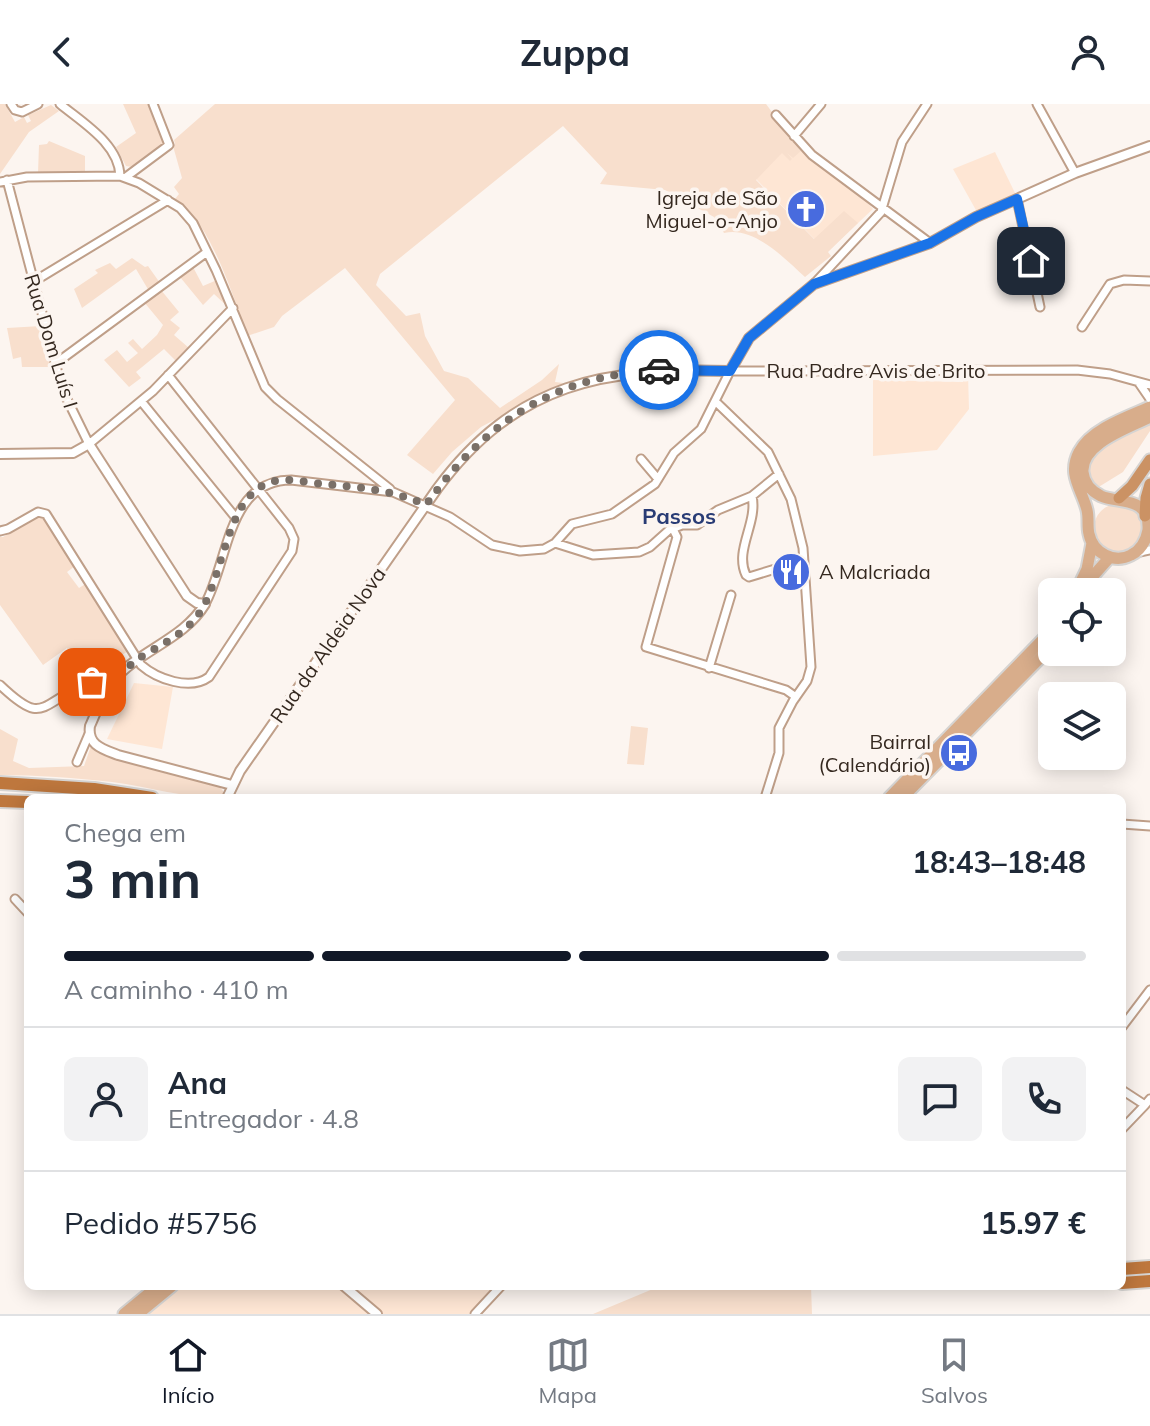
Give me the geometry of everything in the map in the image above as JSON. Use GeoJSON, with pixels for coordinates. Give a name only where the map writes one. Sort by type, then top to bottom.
{"type":"FeatureCollection","features":[{"type":"Feature","properties":{"kind":"highway"},"geometry":{"type":"LineString","coordinates":[[1115,499],[1132,486],[1150,460]]}},
{"type":"Feature","properties":{"kind":"highway"},"geometry":{"type":"LineString","coordinates":[[1148,523],[1146,498],[1150,484]]}},
{"type":"Feature","properties":{"kind":"highway"},"geometry":{"type":"LineString","coordinates":[[0,783],[126,794]]}},
{"type":"Feature","properties":{"kind":"highway"},"geometry":{"type":"LineString","coordinates":[[0,801],[24,802]]}},
{"type":"Feature","properties":{"kind":"highway"},"geometry":{"type":"LineString","coordinates":[[1126,1269],[1150,1267]]}},
{"type":"Feature","properties":{"kind":"highway"},"geometry":{"type":"LineString","coordinates":[[1126,1283],[1150,1281]]}},
{"type":"Feature","properties":{"kind":"main road"},"geometry":{"type":"LineString","coordinates":[[1150,407],[1097,434],[1078,454],[1074,476],[1086,506],[1089,536],[1097,550],[1110,557],[1133,554],[1145,541],[1148,523],[1137,505],[1098,495],[1086,482],[1083,466],[1086,458],[1104,441],[1150,417]]}},
{"type":"Feature","properties":{"kind":"main road"},"geometry":{"type":"LineString","coordinates":[[1089,521],[1097,507],[1115,499]]}},
{"type":"Feature","properties":{"kind":"main road"},"geometry":{"type":"LineString","coordinates":[[1083,578],[1092,543]]}},
{"type":"Feature","properties":{"kind":"main road"},"geometry":{"type":"LineString","coordinates":[[1092,578],[1110,557]]}},
{"type":"Feature","properties":{"kind":"main road"},"geometry":{"type":"LineString","coordinates":[[893,794],[1038,644]]}},
{"type":"Feature","properties":{"kind":"main road"},"geometry":{"type":"LineString","coordinates":[[906,794],[1038,660]]}},
{"type":"Feature","properties":{"kind":"main road"},"geometry":{"type":"LineString","coordinates":[[124,1314],[153,1290]]}},
{"type":"Feature","properties":{"kind":"main road"},"geometry":{"type":"LineString","coordinates":[[138,1314],[167,1290]]}},
{"type":"Feature","properties":{"kind":"street"},"geometry":{"type":"LineString","coordinates":[[11,104],[15,110],[22,112],[38,104]]}},
{"type":"Feature","properties":{"kind":"street"},"geometry":{"type":"LineString","coordinates":[[60,104],[105,143],[123,177],[168,200],[186,214],[207,252],[233,308],[257,373],[269,392],[393,492]]}},
{"type":"Feature","properties":{"kind":"street"},"geometry":{"type":"LineString","coordinates":[[3,181],[27,177],[123,177],[134,172],[169,145],[153,104]]}},
{"type":"Feature","properties":{"kind":"street"},"geometry":{"type":"LineString","coordinates":[[794,136],[821,104]]}},
{"type":"Feature","properties":{"kind":"street"},"geometry":{"type":"LineString","coordinates":[[77,762],[106,690],[113,681],[137,660],[189,625],[205,604],[236,518],[258,488],[275,481],[291,480],[393,492],[426,505],[505,549],[532,551],[555,543],[572,524],[612,514],[652,487],[674,453],[701,429],[749,338],[814,284],[883,208],[902,142],[927,104]]}},
{"type":"Feature","properties":{"kind":"street"},"geometry":{"type":"LineString","coordinates":[[1037,104],[1075,173]]}},
{"type":"Feature","properties":{"kind":"street"},"geometry":{"type":"LineString","coordinates":[[776,115],[812,155],[930,243]]}},
{"type":"Feature","properties":{"kind":"street"},"geometry":{"type":"LineString","coordinates":[[814,284],[930,243],[976,217],[1075,173],[1150,146]]}},
{"type":"Feature","properties":{"kind":"street"},"geometry":{"type":"LineString","coordinates":[[119,166],[134,172]]}},
{"type":"Feature","properties":{"kind":"street","name":"Rua Dom Luís I"},"geometry":{"type":"LineString","coordinates":[[3,181],[66,399],[89,444],[187,596],[205,604]]}},
{"type":"Feature","properties":{"kind":"street"},"geometry":{"type":"LineString","coordinates":[[1017,199],[1040,307]]}},
{"type":"Feature","properties":{"kind":"street"},"geometry":{"type":"LineString","coordinates":[[33,282],[168,200]]}},
{"type":"Feature","properties":{"kind":"street"},"geometry":{"type":"LineString","coordinates":[[912,250],[916,242],[915,233]]}},
{"type":"Feature","properties":{"kind":"street"},"geometry":{"type":"LineString","coordinates":[[55,364],[207,252]]}},
{"type":"Feature","properties":{"kind":"street"},"geometry":{"type":"LineString","coordinates":[[833,262],[837,269],[845,273]]}},
{"type":"Feature","properties":{"kind":"street"},"geometry":{"type":"LineString","coordinates":[[1082,327],[1110,284],[1124,280],[1150,281]]}},
{"type":"Feature","properties":{"kind":"street"},"geometry":{"type":"LineString","coordinates":[[0,454],[73,453],[89,444],[141,401],[233,308]]}},
{"type":"Feature","properties":{"kind":"street","name":"Rua Padre Avis de Brito"},"geometry":{"type":"LineString","coordinates":[[426,505],[453,469],[481,440],[516,413],[556,392],[630,372],[1077,370],[1103,372],[1150,385]]}},
{"type":"Feature","properties":{"kind":"street"},"geometry":{"type":"LineString","coordinates":[[0,531],[38,512],[46,514],[137,660],[145,668],[166,680],[199,682],[209,677],[293,548],[291,530],[168,375]]}},
{"type":"Feature","properties":{"kind":"street"},"geometry":{"type":"LineString","coordinates":[[1133,380],[1142,386],[1150,399]]}},
{"type":"Feature","properties":{"kind":"street"},"geometry":{"type":"LineString","coordinates":[[141,401],[236,518]]}},
{"type":"Feature","properties":{"kind":"street"},"geometry":{"type":"LineString","coordinates":[[716,402],[762,445],[779,474],[795,512],[804,567],[811,667],[807,681],[779,728],[779,753],[766,794]]}},
{"type":"Feature","properties":{"kind":"street"},"geometry":{"type":"LineString","coordinates":[[641,459],[658,479]]}},
{"type":"Feature","properties":{"kind":"street"},"geometry":{"type":"LineString","coordinates":[[555,543],[582,554],[629,554],[650,547],[673,529],[682,525],[697,525],[718,510],[752,496],[779,474]]}},
{"type":"Feature","properties":{"kind":"street"},"geometry":{"type":"LineString","coordinates":[[752,496],[753,515],[743,560],[746,575],[749,577],[785,566],[804,567]]}},
{"type":"Feature","properties":{"kind":"street","name":"Rua da Aldeia Nova"},"geometry":{"type":"LineString","coordinates":[[229,794],[426,505]]}},
{"type":"Feature","properties":{"kind":"street"},"geometry":{"type":"LineString","coordinates":[[673,529],[677,537],[646,647],[786,690],[796,697]]}},
{"type":"Feature","properties":{"kind":"street"},"geometry":{"type":"LineString","coordinates":[[1133,554],[1150,550]]}},
{"type":"Feature","properties":{"kind":"street"},"geometry":{"type":"LineString","coordinates":[[709,668],[731,595]]}},
{"type":"Feature","properties":{"kind":"street"},"geometry":{"type":"LineString","coordinates":[[0,685],[31,709],[43,710],[84,685],[113,681]]}},
{"type":"Feature","properties":{"kind":"street"},"geometry":{"type":"LineString","coordinates":[[89,734],[101,749],[232,785]]}},
{"type":"Feature","properties":{"kind":"street"},"geometry":{"type":"LineString","coordinates":[[1126,824],[1150,826]]}},
{"type":"Feature","properties":{"kind":"street"},"geometry":{"type":"LineString","coordinates":[[15,899],[24,909]]}},
{"type":"Feature","properties":{"kind":"street"},"geometry":{"type":"LineString","coordinates":[[1126,1022],[1150,990]]}},
{"type":"Feature","properties":{"kind":"street"},"geometry":{"type":"LineString","coordinates":[[1126,1092],[1148,1102],[1126,1125]]}},
{"type":"Feature","properties":{"kind":"street"},"geometry":{"type":"LineString","coordinates":[[349,1290],[377,1314]]}},
{"type":"Feature","properties":{"kind":"street"},"geometry":{"type":"LineString","coordinates":[[475,1314],[497,1290]]}},
{"type":"Feature","properties":{"kind":"shaded area"},"geometry":{"type":"Polygon","coordinates":[[[0,104],[5,104],[15,122],[24,117],[27,123],[31,121],[28,115],[51,105],[59,111],[29,132],[0,174],[0,104]]]}},
{"type":"Feature","properties":{"kind":"shaded area"},"geometry":{"type":"Polygon","coordinates":[[[123,104],[149,104],[164,142],[132,167],[126,166],[116,147],[136,133],[123,104]]]}},
{"type":"Feature","properties":{"kind":"shaded area"},"geometry":{"type":"Polygon","coordinates":[[[215,104],[766,104],[801,151],[793,158],[787,153],[792,159],[790,161],[782,153],[756,180],[814,239],[844,211],[858,223],[828,252],[831,256],[805,277],[768,245],[746,234],[724,233],[714,217],[665,190],[600,184],[607,173],[563,126],[380,274],[376,285],[406,316],[420,313],[425,336],[444,371],[468,378],[500,408],[542,380],[559,364],[555,382],[563,383],[481,427],[452,452],[433,474],[407,455],[455,400],[345,268],[282,316],[274,327],[247,336],[210,241],[199,223],[175,199],[179,194],[174,187],[182,178],[174,140],[215,104]]]}},
{"type":"Feature","properties":{"kind":"shaded area"},"geometry":{"type":"Polygon","coordinates":[[[792,139],[873,209],[827,252],[755,178],[792,139]]]}},
{"type":"Feature","properties":{"kind":"shaded area"},"geometry":{"type":"Polygon","coordinates":[[[49,141],[85,156],[85,173],[38,173],[39,145],[49,141]]]}},
{"type":"Feature","properties":{"kind":"shaded area"},"geometry":{"type":"Polygon","coordinates":[[[995,152],[1016,195],[977,212],[953,169],[995,152]]]}},
{"type":"Feature","properties":{"kind":"shaded area"},"geometry":{"type":"Polygon","coordinates":[[[132,258],[148,266],[160,283],[149,291],[136,269],[82,308],[74,289],[98,273],[95,270],[110,263],[116,269],[132,258]]]}},
{"type":"Feature","properties":{"kind":"shaded area"},"geometry":{"type":"Polygon","coordinates":[[[193,267],[203,286],[217,280],[229,308],[214,294],[203,305],[180,277],[193,267]]]}},
{"type":"Feature","properties":{"kind":"shaded area"},"geometry":{"type":"Polygon","coordinates":[[[161,290],[179,312],[170,320],[180,328],[174,335],[189,348],[176,361],[164,349],[136,372],[141,378],[129,387],[104,360],[117,350],[127,362],[138,353],[128,343],[133,339],[142,349],[157,335],[163,325],[144,302],[161,290]]]}},
{"type":"Feature","properties":{"kind":"shaded area"},"geometry":{"type":"Polygon","coordinates":[[[41,326],[51,367],[22,367],[21,357],[13,359],[7,328],[41,326]]]}},
{"type":"Feature","properties":{"kind":"shaded area"},"geometry":{"type":"Polygon","coordinates":[[[963,374],[968,374],[969,409],[937,450],[873,456],[873,380],[963,382],[963,374]]]}},
{"type":"Feature","properties":{"kind":"shaded area"},"geometry":{"type":"Polygon","coordinates":[[[1150,423],[1150,431],[1123,472],[1097,488],[1088,471],[1097,454],[1150,423]]]}},
{"type":"Feature","properties":{"kind":"shaded area"},"geometry":{"type":"Polygon","coordinates":[[[1118,504],[1127,505],[1135,511],[1141,519],[1141,537],[1135,545],[1127,551],[1118,552],[1109,551],[1101,545],[1095,537],[1094,528],[1095,519],[1101,511],[1109,505],[1118,504]]]}},
{"type":"Feature","properties":{"kind":"shaded area"},"geometry":{"type":"Polygon","coordinates":[[[41,515],[75,566],[67,572],[79,588],[87,583],[128,651],[87,679],[67,648],[43,665],[0,605],[0,537],[41,515]]]}},
{"type":"Feature","properties":{"kind":"shaded area"},"geometry":{"type":"Polygon","coordinates":[[[134,683],[173,687],[162,749],[107,739],[134,683]]]}},
{"type":"Feature","properties":{"kind":"shaded area"},"geometry":{"type":"Polygon","coordinates":[[[631,726],[648,728],[644,765],[627,764],[631,726]]]}},
{"type":"Feature","properties":{"kind":"shaded area"},"geometry":{"type":"Polygon","coordinates":[[[0,729],[18,739],[13,761],[29,768],[84,766],[91,746],[108,756],[218,785],[223,794],[184,794],[98,781],[0,775],[0,729]]]}},
{"type":"Feature","properties":{"kind":"shaded area"},"geometry":{"type":"Polygon","coordinates":[[[162,1290],[492,1290],[469,1314],[133,1314],[162,1290]]]}},
{"type":"Feature","properties":{"kind":"shaded area"},"geometry":{"type":"Polygon","coordinates":[[[650,1290],[811,1290],[812,1314],[593,1314],[650,1290]]]}},
{"type":"Feature","properties":{"kind":"way so far"},"geometry":{"type":"LineString","coordinates":[[92,682],[113,681],[198,616],[214,586],[240,509],[263,485],[291,480],[373,488],[426,505],[465,455],[516,413],[576,385],[618,374],[659,370]]}},
{"type":"Feature","properties":{"kind":"place","name":"Igreja de São Miguel-o-Anjo"},"geometry":{"type":"Point","coordinates":[806,209]}},
{"type":"Feature","properties":{"kind":"place","name":"A Malcriada"},"geometry":{"type":"Point","coordinates":[791,572]}},
{"type":"Feature","properties":{"kind":"place","name":"Bairral (Calendário)"},"geometry":{"type":"Point","coordinates":[959,753]}},
{"type":"Feature","properties":{"kind":"district","name":"Passos"},"geometry":{"type":"Point","coordinates":[679,516]}},
{"type":"Feature","properties":{"kind":"route"},"geometry":{"type":"LineString","coordinates":[[659,370],[730,371],[749,338],[814,284],[930,243],[976,217],[1017,199],[1031,261]]}}]}
